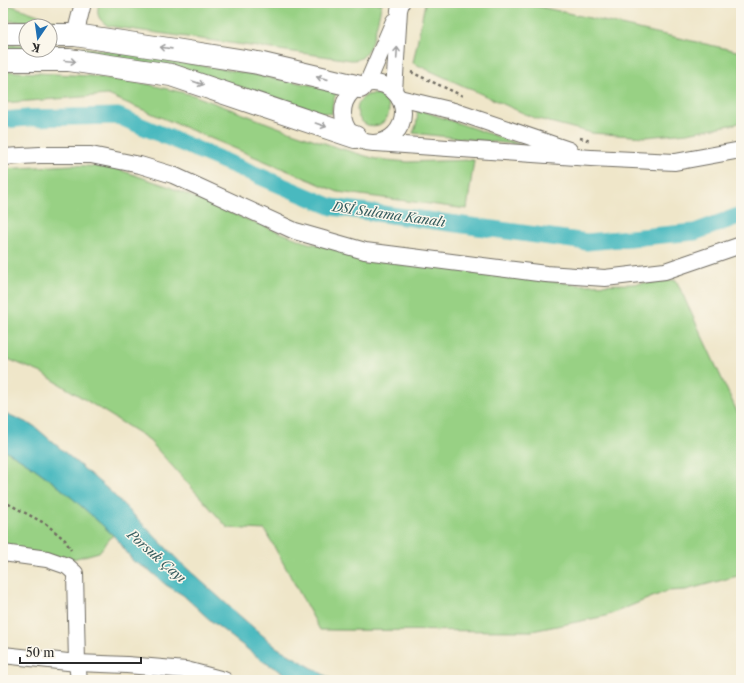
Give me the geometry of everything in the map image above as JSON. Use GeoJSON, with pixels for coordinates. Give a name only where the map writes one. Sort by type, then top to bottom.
{"type":"FeatureCollection","features":[{"type":"Feature","properties":{"kind":"street"},"geometry":{"type":"LineString","coordinates":[[75,35],[83,3]]}},
{"type":"Feature","properties":{"kind":"street"},"geometry":{"type":"LineString","coordinates":[[397,95],[396,65],[400,7]]}},
{"type":"Feature","properties":{"kind":"street"},"geometry":{"type":"LineString","coordinates":[[355,137],[346,125],[344,118],[345,103],[354,91],[363,85],[400,7]]}},
{"type":"Feature","properties":{"kind":"street"},"geometry":{"type":"LineString","coordinates":[[3,34],[18,34]]}},
{"type":"Feature","properties":{"kind":"street"},"geometry":{"type":"LineString","coordinates":[[58,35],[75,35],[258,63],[363,85],[374,83],[381,84],[388,87],[397,95],[402,104],[403,119],[396,133],[390,138],[376,143]]}},
{"type":"Feature","properties":{"kind":"street"},"geometry":{"type":"LineString","coordinates":[[3,60],[69,60],[171,75],[362,140],[376,143],[591,158],[675,162],[741,150]]}},
{"type":"Feature","properties":{"kind":"street"},"geometry":{"type":"LineString","coordinates":[[397,95],[454,111],[591,158]]}},
{"type":"Feature","properties":{"kind":"street"},"geometry":{"type":"LineString","coordinates":[[3,157],[91,155],[140,165],[173,175],[295,231],[365,251],[546,274],[605,278],[665,271],[741,245]]}},
{"type":"Feature","properties":{"kind":"street"},"geometry":{"type":"LineString","coordinates":[[3,553],[47,559],[67,566],[75,573],[77,663],[79,680]]}},
{"type":"Feature","properties":{"kind":"street"},"geometry":{"type":"LineString","coordinates":[[3,655],[77,663],[127,665],[186,670],[224,680]]}},
{"type":"Feature","properties":{"kind":"path"},"geometry":{"type":"LineString","coordinates":[[396,65],[469,98]]}},
{"type":"Feature","properties":{"kind":"path"},"geometry":{"type":"LineString","coordinates":[[576,137],[597,142]]}},
{"type":"Feature","properties":{"kind":"path"},"geometry":{"type":"LineString","coordinates":[[3,501],[46,524],[65,540],[73,552]]}},
{"type":"Feature","properties":{"kind":"green space"},"geometry":{"type":"Polygon","coordinates":[[[3,3],[47,18],[18,18],[18,21],[3,21],[3,3]]]}},
{"type":"Feature","properties":{"kind":"green space"},"geometry":{"type":"Polygon","coordinates":[[[99,3],[382,3],[369,48],[361,58],[351,60],[108,26],[102,21],[98,14],[99,3]]]}},
{"type":"Feature","properties":{"kind":"green space"},"geometry":{"type":"Polygon","coordinates":[[[425,3],[523,3],[741,52],[741,121],[736,124],[687,133],[645,137],[592,133],[534,118],[413,63],[425,3]]]}},
{"type":"Feature","properties":{"kind":"green space"},"geometry":{"type":"Polygon","coordinates":[[[3,45],[18,45],[18,51],[3,50],[3,45]]]}},
{"type":"Feature","properties":{"kind":"green space"},"geometry":{"type":"Polygon","coordinates":[[[58,47],[153,57],[339,90],[333,101],[332,114],[323,113],[175,66],[58,55],[58,47]]]}},
{"type":"Feature","properties":{"kind":"green space"},"geometry":{"type":"Polygon","coordinates":[[[3,71],[90,76],[147,84],[193,95],[283,129],[376,159],[408,162],[474,160],[467,209],[338,192],[108,95],[3,103],[3,71]]]}},
{"type":"Feature","properties":{"kind":"green space"},"geometry":{"type":"Polygon","coordinates":[[[370,94],[376,94],[386,101],[389,110],[388,116],[382,123],[376,126],[370,126],[360,119],[357,113],[357,107],[364,97],[370,94]]]}},
{"type":"Feature","properties":{"kind":"green space"},"geometry":{"type":"Polygon","coordinates":[[[417,109],[522,145],[413,133],[417,121],[417,109]]]}},
{"type":"Feature","properties":{"kind":"green space"},"geometry":{"type":"Polygon","coordinates":[[[72,165],[114,168],[167,186],[228,212],[308,243],[459,269],[581,285],[632,284],[676,280],[741,420],[741,575],[686,590],[667,591],[606,616],[532,631],[320,630],[265,530],[228,528],[147,438],[42,373],[3,357],[3,169],[72,165]]]}},
{"type":"Feature","properties":{"kind":"green space"},"geometry":{"type":"Polygon","coordinates":[[[3,449],[33,467],[74,500],[113,535],[99,552],[69,560],[3,546],[3,449]]]}},
{"type":"Feature","properties":{"kind":"water","name":"Porsuk Çayı"},"geometry":{"type":"Polygon","coordinates":[[[3,412],[34,426],[111,492],[181,563],[276,647],[333,680],[296,680],[264,662],[210,620],[183,595],[166,585],[149,570],[133,561],[113,535],[74,500],[33,467],[3,449],[3,412]]]}},
{"type":"Feature","properties":{"kind":"waterway","name":"DSİ Sulama Kanalı"},"geometry":{"type":"LineString","coordinates":[[3,120],[118,116],[332,207],[587,242],[695,232],[741,215]]}}]}
